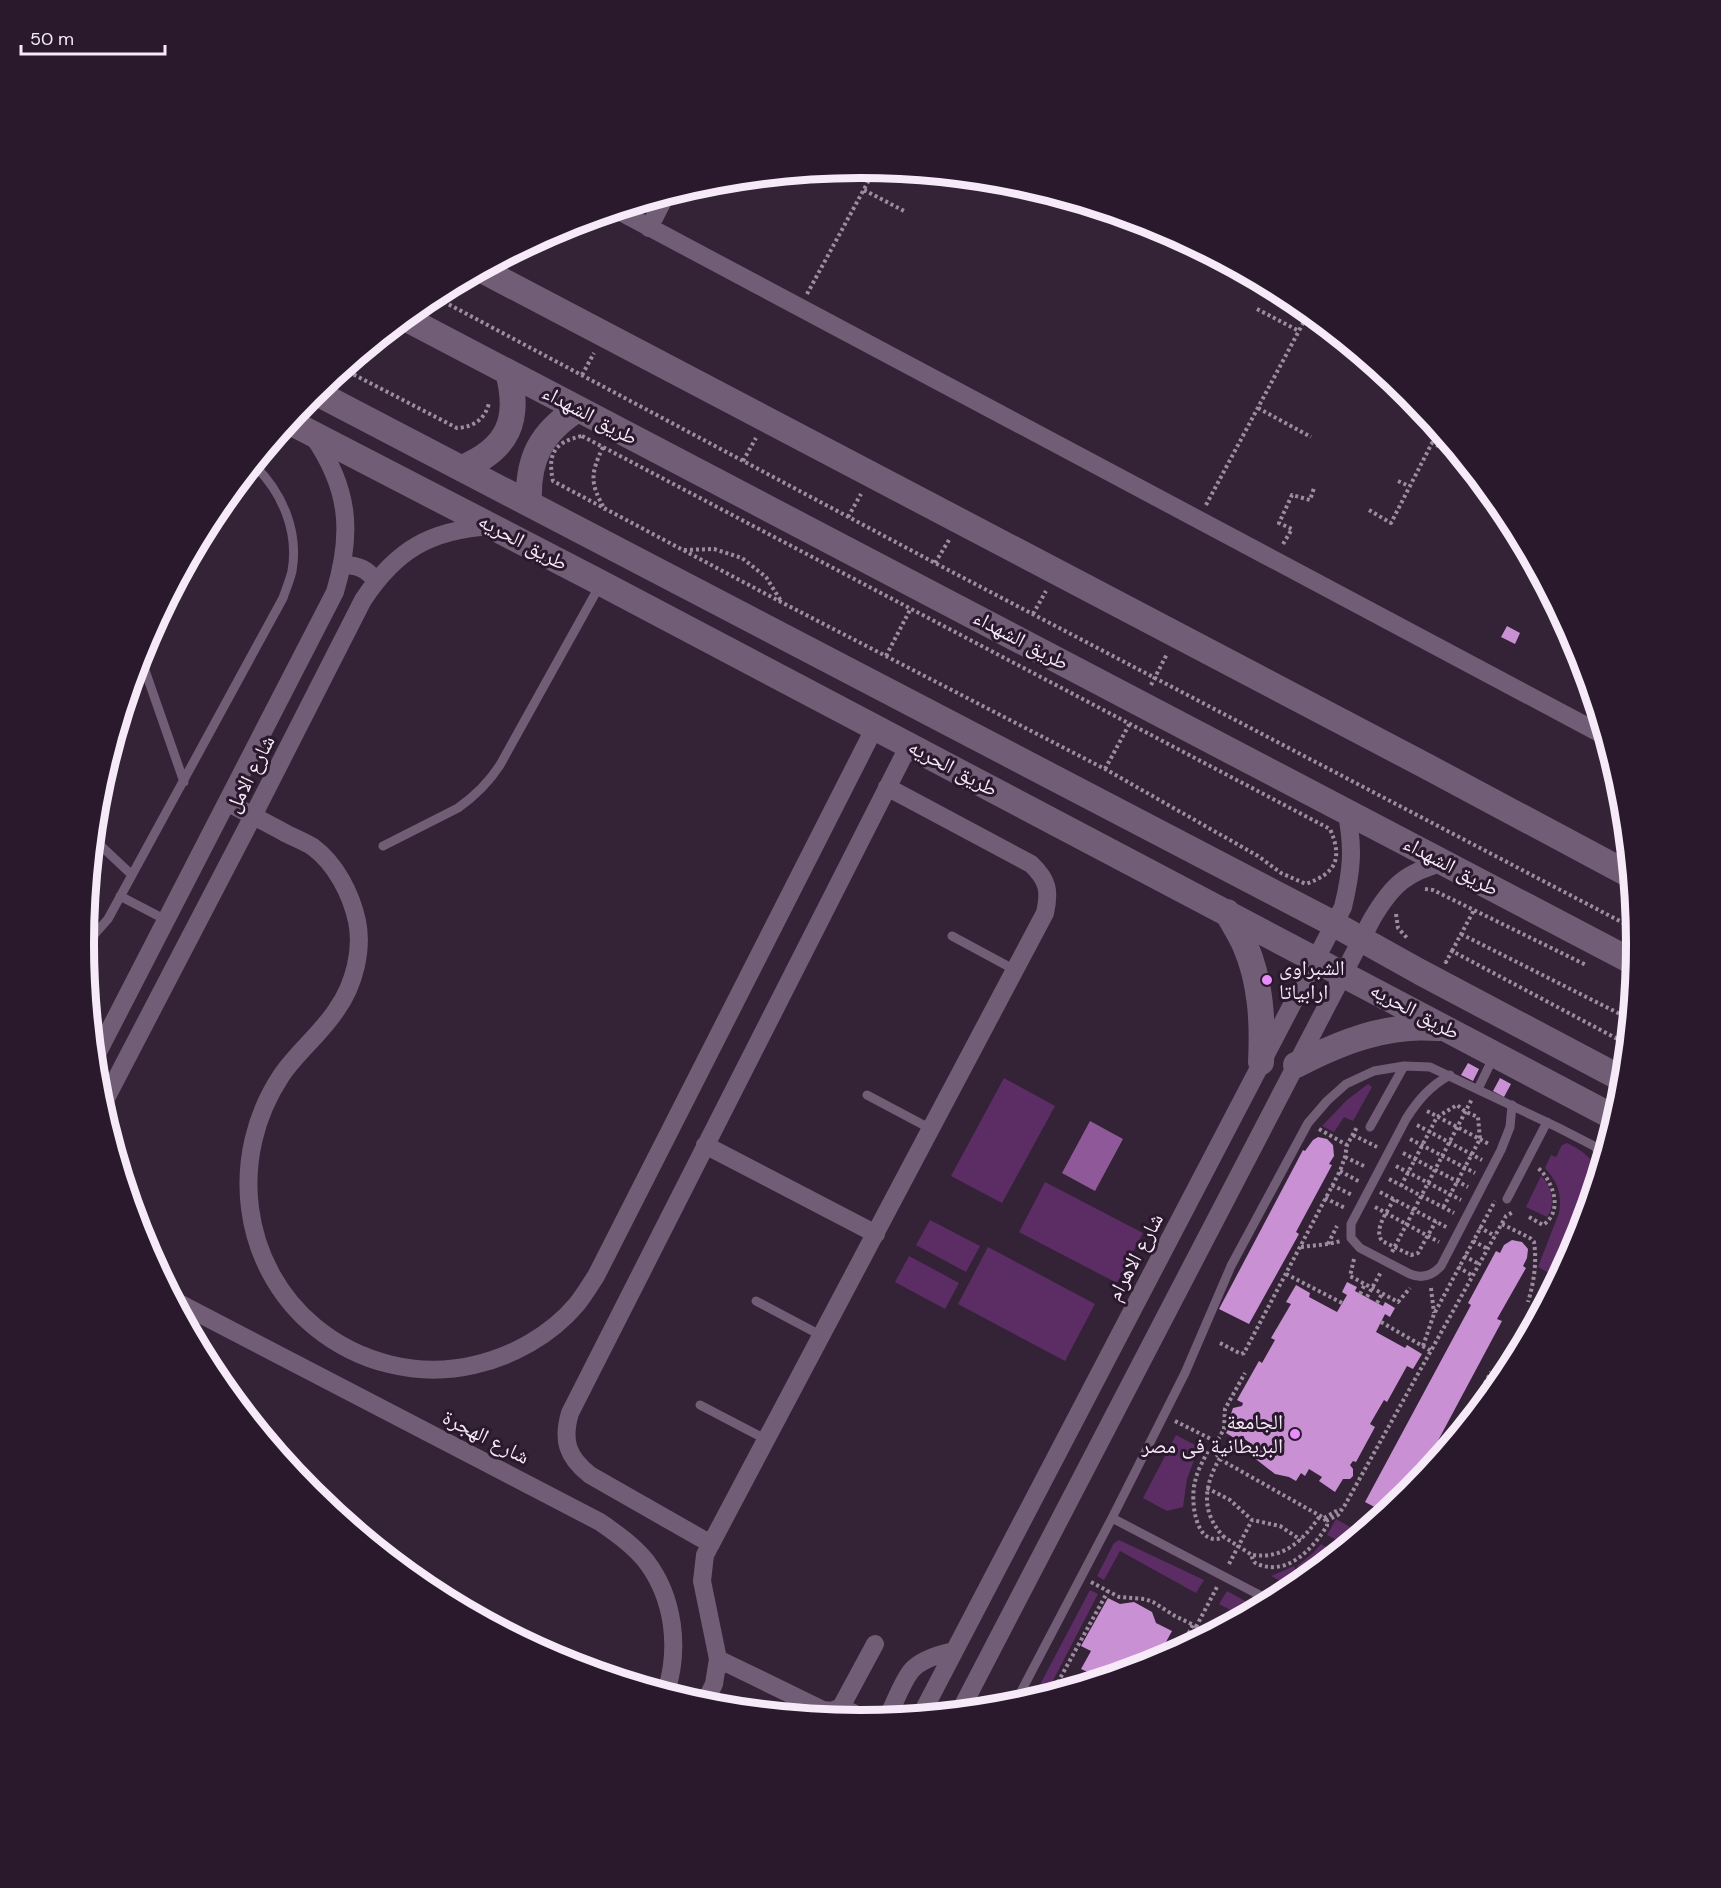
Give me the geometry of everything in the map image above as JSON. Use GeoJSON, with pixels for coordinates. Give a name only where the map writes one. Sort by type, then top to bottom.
{"type":"FeatureCollection","features":[{"type":"Feature","properties":{"kind":"street"},"geometry":{"type":"LineString","coordinates":[[649,228],[661,204]]}},
{"type":"Feature","properties":{"kind":"street"},"geometry":{"type":"LineString","coordinates":[[626,215],[1596,731]]}},
{"type":"Feature","properties":{"kind":"street"},"geometry":{"type":"LineString","coordinates":[[490,274],[1623,871]]}},
{"type":"Feature","properties":{"kind":"street","name":"طريق الشهداء"},"geometry":{"type":"LineString","coordinates":[[413,322],[1626,958]]}},
{"type":"Feature","properties":{"kind":"street"},"geometry":{"type":"LineString","coordinates":[[462,468],[480,460],[496,447],[507,431],[513,412],[513,392],[508,372]]}},
{"type":"Feature","properties":{"kind":"street","name":"طريق الحريه"},"geometry":{"type":"LineString","coordinates":[[324,397],[1363,939],[1420,972],[1615,1075]]}},
{"type":"Feature","properties":{"kind":"street"},"geometry":{"type":"LineString","coordinates":[[529,503],[530,475],[538,448],[562,419],[578,409]]}},
{"type":"Feature","properties":{"kind":"street","name":"طريق الحريه"},"geometry":{"type":"LineString","coordinates":[[300,427],[1316,958],[1607,1114]]}},
{"type":"Feature","properties":{"kind":"street","name":"شارع الامل"},"geometry":{"type":"LineString","coordinates":[[101,1046],[335,592],[343,565],[346,537],[344,509],[338,481],[326,455],[300,427]]}},
{"type":"Feature","properties":{"kind":"street","name":"شارع الامل"},"geometry":{"type":"LineString","coordinates":[[109,1093],[363,600],[376,580],[394,561],[440,534],[466,528],[492,526]]}},
{"type":"Feature","properties":{"kind":"street"},"geometry":{"type":"LineString","coordinates":[[343,565],[362,568],[376,580]]}},
{"type":"Feature","properties":{"kind":"street"},"geometry":{"type":"LineString","coordinates":[[631,599],[649,565]]}},
{"type":"Feature","properties":{"kind":"street"},"geometry":{"type":"LineString","coordinates":[[226,802],[313,847],[334,869],[349,895],[357,924],[358,954],[351,983],[337,1010],[297,1054],[280,1078],[255,1131],[249,1160],[247,1195],[252,1228],[264,1261],[280,1290],[302,1316],[329,1338],[358,1355],[391,1366],[425,1370],[459,1369],[503,1357],[524,1347],[552,1328],[577,1304],[596,1276],[892,693]]}},
{"type":"Feature","properties":{"kind":"street"},"geometry":{"type":"LineString","coordinates":[[711,1544],[590,1475],[579,1466],[571,1454],[566,1441],[566,1426],[570,1413],[909,745]]}},
{"type":"Feature","properties":{"kind":"street"},"geometry":{"type":"LineString","coordinates":[[709,1694],[714,1684],[718,1659],[702,1581],[704,1562],[711,1544],[1045,913],[1048,900],[1047,886],[1041,874],[1031,864],[887,787]]}},
{"type":"Feature","properties":{"kind":"street","name":"شارع الاهرام"},"geometry":{"type":"LineString","coordinates":[[925,1707],[1343,907],[1352,859],[1351,834],[1346,810]]}},
{"type":"Feature","properties":{"kind":"street"},"geometry":{"type":"LineString","coordinates":[[965,1702],[1270,1113],[1385,898],[1402,881],[1423,868],[1445,862]]}},
{"type":"Feature","properties":{"kind":"street"},"geometry":{"type":"LineString","coordinates":[[1227,912],[1245,946],[1257,983],[1263,1022],[1262,1062]]}},
{"type":"Feature","properties":{"kind":"street"},"geometry":{"type":"LineString","coordinates":[[1495,1053],[1512,1020]]}},
{"type":"Feature","properties":{"kind":"street"},"geometry":{"type":"LineString","coordinates":[[1296,1065],[1333,1047],[1370,1034],[1408,1028],[1447,1028]]}},
{"type":"Feature","properties":{"kind":"street"},"geometry":{"type":"LineString","coordinates":[[1242,1099],[1270,1113]]}},
{"type":"Feature","properties":{"kind":"street"},"geometry":{"type":"LineString","coordinates":[[1228,1126],[1257,1140]]}},
{"type":"Feature","properties":{"kind":"street"},"geometry":{"type":"LineString","coordinates":[[705,1145],[876,1234]]}},
{"type":"Feature","properties":{"kind":"street","name":"شارع الهجرة"},"geometry":{"type":"LineString","coordinates":[[186,1307],[600,1522],[625,1539],[646,1561],[661,1587],[671,1616],[674,1646],[668,1685]]}},
{"type":"Feature","properties":{"kind":"street"},"geometry":{"type":"LineString","coordinates":[[836,1709],[841,1707],[875,1644]]}},
{"type":"Feature","properties":{"kind":"street"},"geometry":{"type":"LineString","coordinates":[[892,1709],[911,1671],[933,1657],[954,1651]]}},
{"type":"Feature","properties":{"kind":"street"},"geometry":{"type":"LineString","coordinates":[[718,1659],[820,1708]]}},
{"type":"Feature","properties":{"kind":"street"},"geometry":{"type":"LineString","coordinates":[[841,1707],[846,1709]]}},
{"type":"Feature","properties":{"kind":"lane"},"geometry":{"type":"LineString","coordinates":[[94,934],[108,919],[283,598],[292,570],[293,541],[287,513],[274,488],[259,471]]}},
{"type":"Feature","properties":{"kind":"lane"},"geometry":{"type":"LineString","coordinates":[[383,846],[458,808],[490,780],[601,583]]}},
{"type":"Feature","properties":{"kind":"lane"},"geometry":{"type":"LineString","coordinates":[[145,671],[184,782]]}},
{"type":"Feature","properties":{"kind":"lane"},"geometry":{"type":"LineString","coordinates":[[101,846],[132,875]]}},
{"type":"Feature","properties":{"kind":"lane"},"geometry":{"type":"LineString","coordinates":[[120,896],[166,920]]}},
{"type":"Feature","properties":{"kind":"lane"},"geometry":{"type":"LineString","coordinates":[[952,936],[1015,970]]}},
{"type":"Feature","properties":{"kind":"lane"},"geometry":{"type":"LineString","coordinates":[[1478,1089],[1495,1053]]}},
{"type":"Feature","properties":{"kind":"lane"},"geometry":{"type":"LineString","coordinates":[[1370,1127],[1404,1066]]}},
{"type":"Feature","properties":{"kind":"lane"},"geometry":{"type":"LineString","coordinates":[[1020,1693],[1185,1373],[1231,1266],[1308,1123],[1327,1101],[1346,1084],[1374,1071],[1389,1067],[1430,1067],[1547,1122],[1598,1150]]}},
{"type":"Feature","properties":{"kind":"lane"},"geometry":{"type":"LineString","coordinates":[[1450,1075],[1422,1096],[1406,1119],[1350,1224],[1354,1244],[1386,1262],[1417,1277],[1436,1272],[1493,1167],[1508,1133],[1512,1106]]}},
{"type":"Feature","properties":{"kind":"lane"},"geometry":{"type":"LineString","coordinates":[[867,1095],[931,1129]]}},
{"type":"Feature","properties":{"kind":"lane"},"geometry":{"type":"LineString","coordinates":[[1506,1199],[1547,1122]]}},
{"type":"Feature","properties":{"kind":"lane"},"geometry":{"type":"LineString","coordinates":[[756,1301],[822,1336]]}},
{"type":"Feature","properties":{"kind":"lane"},"geometry":{"type":"LineString","coordinates":[[700,1405],[767,1440]]}},
{"type":"Feature","properties":{"kind":"lane"},"geometry":{"type":"LineString","coordinates":[[1112,1518],[1261,1596]]}},
{"type":"Feature","properties":{"kind":"path"},"geometry":{"type":"LineString","coordinates":[[799,307],[870,178]]}},
{"type":"Feature","properties":{"kind":"path"},"geometry":{"type":"LineString","coordinates":[[864,190],[906,212]]}},
{"type":"Feature","properties":{"kind":"path"},"geometry":{"type":"LineString","coordinates":[[444,302],[935,563],[1626,924]]}},
{"type":"Feature","properties":{"kind":"path"},"geometry":{"type":"LineString","coordinates":[[1257,309],[1299,331]]}},
{"type":"Feature","properties":{"kind":"path"},"geometry":{"type":"LineString","coordinates":[[1198,519],[1305,320]]}},
{"type":"Feature","properties":{"kind":"path"},"geometry":{"type":"LineString","coordinates":[[582,375],[597,348]]}},
{"type":"Feature","properties":{"kind":"path"},"geometry":{"type":"LineString","coordinates":[[350,373],[458,428],[477,423],[485,415],[489,405],[489,395]]}},
{"type":"Feature","properties":{"kind":"path"},"geometry":{"type":"LineString","coordinates":[[1258,408],[1311,437]]}},
{"type":"Feature","properties":{"kind":"path"},"geometry":{"type":"LineString","coordinates":[[743,461],[759,432]]}},
{"type":"Feature","properties":{"kind":"path"},"geometry":{"type":"LineString","coordinates":[[582,436],[603,447],[1330,829],[1337,846],[1334,864],[1323,878],[1306,884],[1281,873],[1258,856],[1106,769],[781,602],[553,481],[550,465],[555,450],[567,439],[582,436]]}},
{"type":"Feature","properties":{"kind":"path"},"geometry":{"type":"LineString","coordinates":[[1369,510],[1391,523],[1432,443],[1444,449]]}},
{"type":"Feature","properties":{"kind":"path"},"geometry":{"type":"LineString","coordinates":[[603,447],[593,468],[594,490],[605,510]]}},
{"type":"Feature","properties":{"kind":"path"},"geometry":{"type":"LineString","coordinates":[[1398,481],[1409,486]]}},
{"type":"Feature","properties":{"kind":"path"},"geometry":{"type":"LineString","coordinates":[[848,517],[865,488]]}},
{"type":"Feature","properties":{"kind":"path"},"geometry":{"type":"LineString","coordinates":[[1277,544],[1283,545],[1292,529],[1279,523],[1292,495],[1310,500],[1314,488]]}},
{"type":"Feature","properties":{"kind":"path"},"geometry":{"type":"LineString","coordinates":[[935,563],[952,534]]}},
{"type":"Feature","properties":{"kind":"path"},"geometry":{"type":"LineString","coordinates":[[683,550],[714,549],[742,558],[766,577],[781,602]]}},
{"type":"Feature","properties":{"kind":"path"},"geometry":{"type":"LineString","coordinates":[[1033,614],[1049,585]]}},
{"type":"Feature","properties":{"kind":"path"},"geometry":{"type":"LineString","coordinates":[[886,656],[911,608]]}},
{"type":"Feature","properties":{"kind":"path"},"geometry":{"type":"LineString","coordinates":[[1417,889],[1433,890],[1590,967]]}},
{"type":"Feature","properties":{"kind":"path"},"geometry":{"type":"LineString","coordinates":[[1438,957],[1446,962],[1474,910]]}},
{"type":"Feature","properties":{"kind":"path"},"geometry":{"type":"LineString","coordinates":[[1395,912],[1398,928],[1416,944]]}},
{"type":"Feature","properties":{"kind":"path"},"geometry":{"type":"LineString","coordinates":[[1461,934],[1623,1014]]}},
{"type":"Feature","properties":{"kind":"path"},"geometry":{"type":"LineString","coordinates":[[1452,951],[1620,1040]]}},
{"type":"Feature","properties":{"kind":"path"},"geometry":{"type":"LineString","coordinates":[[1401,1186],[1435,1116],[1457,1105],[1478,1117],[1480,1139],[1443,1208]]}},
{"type":"Feature","properties":{"kind":"path"},"geometry":{"type":"LineString","coordinates":[[1367,1297],[1466,1112]]}},
{"type":"Feature","properties":{"kind":"path"},"geometry":{"type":"LineString","coordinates":[[1435,1116],[1487,1143]]}},
{"type":"Feature","properties":{"kind":"path"},"geometry":{"type":"LineString","coordinates":[[1220,1343],[1241,1354],[1244,1353],[1340,1171],[1347,1145],[1361,1119]]}},
{"type":"Feature","properties":{"kind":"path"},"geometry":{"type":"LineString","coordinates":[[1406,1119],[1493,1167]]}},
{"type":"Feature","properties":{"kind":"path"},"geometry":{"type":"LineString","coordinates":[[1308,1123],[1347,1145]]}},
{"type":"Feature","properties":{"kind":"path"},"geometry":{"type":"LineString","coordinates":[[1398,1133],[1486,1179]]}},
{"type":"Feature","properties":{"kind":"path"},"geometry":{"type":"LineString","coordinates":[[1353,1135],[1388,1153],[1415,1159],[1457,1181],[1476,1200]]}},
{"type":"Feature","properties":{"kind":"path"},"geometry":{"type":"LineString","coordinates":[[1220,1458],[1211,1474],[1207,1488],[1208,1510],[1224,1537],[1252,1555],[1262,1556],[1291,1548],[1324,1518],[1345,1505],[1502,1224],[1506,1216],[1476,1200],[1450,1195],[1428,1184],[1408,1173],[1388,1153]]}},
{"type":"Feature","properties":{"kind":"path"},"geometry":{"type":"LineString","coordinates":[[1345,1157],[1495,1236]]}},
{"type":"Feature","properties":{"kind":"path"},"geometry":{"type":"LineString","coordinates":[[1529,1217],[1541,1225],[1546,1223],[1553,1211],[1551,1185],[1537,1167]]}},
{"type":"Feature","properties":{"kind":"path"},"geometry":{"type":"LineString","coordinates":[[1340,1171],[1488,1249]]}},
{"type":"Feature","properties":{"kind":"path"},"geometry":{"type":"LineString","coordinates":[[1332,1185],[1479,1264]]}},
{"type":"Feature","properties":{"kind":"path"},"geometry":{"type":"LineString","coordinates":[[1325,1198],[1356,1213]]}},
{"type":"Feature","properties":{"kind":"path"},"geometry":{"type":"LineString","coordinates":[[1394,1199],[1379,1228],[1378,1235],[1382,1241],[1415,1255],[1436,1221]]}},
{"type":"Feature","properties":{"kind":"path"},"geometry":{"type":"LineString","coordinates":[[1423,1346],[1434,1314],[1492,1208]]}},
{"type":"Feature","properties":{"kind":"path"},"geometry":{"type":"LineString","coordinates":[[1502,1224],[1533,1239],[1535,1263]]}},
{"type":"Feature","properties":{"kind":"path"},"geometry":{"type":"LineString","coordinates":[[1300,1247],[1328,1244]]}},
{"type":"Feature","properties":{"kind":"path"},"geometry":{"type":"LineString","coordinates":[[1353,1260],[1350,1276],[1398,1302],[1408,1291]]}},
{"type":"Feature","properties":{"kind":"path"},"geometry":{"type":"LineString","coordinates":[[1444,1260],[1473,1276]]}},
{"type":"Feature","properties":{"kind":"path"},"geometry":{"type":"LineString","coordinates":[[1286,1274],[1342,1303]]}},
{"type":"Feature","properties":{"kind":"path"},"geometry":{"type":"LineString","coordinates":[[1429,1275],[1434,1314]]}},
{"type":"Feature","properties":{"kind":"path"},"geometry":{"type":"LineString","coordinates":[[1360,1294],[1365,1284]]}},
{"type":"Feature","properties":{"kind":"path"},"geometry":{"type":"LineString","coordinates":[[1377,1303],[1382,1294]]}},
{"type":"Feature","properties":{"kind":"path"},"geometry":{"type":"LineString","coordinates":[[1380,1322],[1431,1351]]}},
{"type":"Feature","properties":{"kind":"path"},"geometry":{"type":"LineString","coordinates":[[1224,1537],[1212,1538],[1200,1530],[1194,1509],[1195,1480],[1208,1451],[1212,1450],[1224,1430],[1225,1409],[1245,1373]]}},
{"type":"Feature","properties":{"kind":"path"},"geometry":{"type":"LineString","coordinates":[[1163,1415],[1217,1442]]}},
{"type":"Feature","properties":{"kind":"path"},"geometry":{"type":"LineString","coordinates":[[1212,1450],[1220,1458],[1324,1518],[1327,1526],[1314,1544],[1306,1553],[1288,1564],[1272,1568],[1263,1566],[1256,1564],[1252,1560],[1252,1555]]}},
{"type":"Feature","properties":{"kind":"path"},"geometry":{"type":"LineString","coordinates":[[1207,1488],[1230,1500],[1252,1520],[1280,1526],[1301,1540]]}},
{"type":"Feature","properties":{"kind":"path"},"geometry":{"type":"LineString","coordinates":[[1239,1546],[1252,1520]]}},
{"type":"Feature","properties":{"kind":"path"},"geometry":{"type":"LineString","coordinates":[[1081,1576],[1125,1598],[1145,1599],[1153,1602],[1202,1630]]}},
{"type":"Feature","properties":{"kind":"path"},"geometry":{"type":"LineString","coordinates":[[1189,1636],[1218,1584]]}},
{"type":"Feature","properties":{"kind":"path"},"geometry":{"type":"LineString","coordinates":[[1057,1684],[1108,1591]]}},
{"type":"Feature","properties":{"kind":"shaded area"},"geometry":{"type":"Polygon","coordinates":[[[1004,1078],[1055,1106],[1002,1203],[951,1176],[1004,1078]]]}},
{"type":"Feature","properties":{"kind":"shaded area"},"geometry":{"type":"Polygon","coordinates":[[[1368,1084],[1372,1087],[1353,1121],[1344,1117],[1334,1132],[1322,1126],[1347,1100],[1368,1084]]]}},
{"type":"Feature","properties":{"kind":"shaded area"},"geometry":{"type":"Polygon","coordinates":[[[1090,1121],[1123,1139],[1095,1191],[1062,1173],[1090,1121]]]}},
{"type":"Feature","properties":{"kind":"shaded area"},"geometry":{"type":"Polygon","coordinates":[[[1567,1143],[1577,1149],[1594,1164],[1586,1190],[1552,1275],[1538,1267],[1560,1206],[1558,1189],[1545,1168],[1551,1155],[1556,1157],[1562,1145],[1567,1143]]]}},
{"type":"Feature","properties":{"kind":"shaded area"},"geometry":{"type":"Polygon","coordinates":[[[1541,1176],[1552,1196],[1547,1217],[1526,1207],[1541,1176]]]}},
{"type":"Feature","properties":{"kind":"shaded area"},"geometry":{"type":"Polygon","coordinates":[[[1045,1182],[1143,1233],[1117,1283],[1019,1232],[1045,1182]]]}},
{"type":"Feature","properties":{"kind":"shaded area"},"geometry":{"type":"Polygon","coordinates":[[[930,1220],[980,1246],[966,1272],[916,1245],[930,1220]]]}},
{"type":"Feature","properties":{"kind":"shaded area"},"geometry":{"type":"Polygon","coordinates":[[[988,1247],[1095,1304],[1065,1361],[958,1304],[988,1247]]]}},
{"type":"Feature","properties":{"kind":"shaded area"},"geometry":{"type":"Polygon","coordinates":[[[909,1256],[959,1283],[945,1309],[895,1282],[909,1256]]]}},
{"type":"Feature","properties":{"kind":"shaded area"},"geometry":{"type":"Polygon","coordinates":[[[1176,1435],[1199,1447],[1187,1479],[1183,1507],[1167,1511],[1143,1498],[1176,1435]]]}},
{"type":"Feature","properties":{"kind":"shaded area"},"geometry":{"type":"Polygon","coordinates":[[[1336,1519],[1355,1529],[1340,1542],[1327,1535],[1336,1519]]]}},
{"type":"Feature","properties":{"kind":"shaded area"},"geometry":{"type":"Polygon","coordinates":[[[1119,1540],[1204,1580],[1196,1593],[1120,1551],[1104,1580],[1097,1576],[1114,1543],[1119,1540]]]}},
{"type":"Feature","properties":{"kind":"shaded area"},"geometry":{"type":"Polygon","coordinates":[[[1321,1544],[1329,1549],[1299,1572],[1297,1566],[1321,1544]]]}},
{"type":"Feature","properties":{"kind":"shaded area"},"geometry":{"type":"Polygon","coordinates":[[[1294,1566],[1297,1573],[1283,1583],[1271,1576],[1294,1566]]]}},
{"type":"Feature","properties":{"kind":"shaded area"},"geometry":{"type":"Polygon","coordinates":[[[1090,1590],[1098,1594],[1050,1686],[1038,1689],[1090,1590]]]}},
{"type":"Feature","properties":{"kind":"shaded area"},"geometry":{"type":"Polygon","coordinates":[[[1227,1591],[1249,1603],[1234,1612],[1219,1604],[1227,1591]]]}},
{"type":"Feature","properties":{"kind":"building"},"geometry":{"type":"Polygon","coordinates":[[[1507,626],[1520,633],[1515,644],[1501,637],[1507,626]]]}},
{"type":"Feature","properties":{"kind":"building"},"geometry":{"type":"Polygon","coordinates":[[[1468,1063],[1479,1069],[1473,1081],[1461,1075],[1468,1063]]]}},
{"type":"Feature","properties":{"kind":"building"},"geometry":{"type":"Polygon","coordinates":[[[1500,1078],[1511,1084],[1504,1097],[1493,1091],[1500,1078]]]}},
{"type":"Feature","properties":{"kind":"building"},"geometry":{"type":"Polygon","coordinates":[[[1318,1137],[1327,1139],[1333,1145],[1334,1156],[1329,1164],[1332,1165],[1296,1232],[1299,1234],[1249,1324],[1219,1309],[1303,1150],[1305,1151],[1318,1137]]]}},
{"type":"Feature","properties":{"kind":"building"},"geometry":{"type":"Polygon","coordinates":[[[1512,1240],[1522,1242],[1528,1249],[1523,1266],[1526,1268],[1497,1319],[1502,1321],[1430,1455],[1378,1509],[1365,1502],[1471,1305],[1468,1303],[1496,1251],[1500,1253],[1504,1245],[1512,1240]]]}},
{"type":"Feature","properties":{"kind":"building"},"geometry":{"type":"Polygon","coordinates":[[[1347,1282],[1357,1287],[1355,1291],[1377,1303],[1383,1306],[1385,1302],[1395,1308],[1390,1317],[1385,1314],[1376,1332],[1405,1348],[1407,1345],[1422,1354],[1413,1369],[1407,1366],[1387,1402],[1384,1400],[1370,1424],[1375,1427],[1356,1462],[1353,1461],[1350,1465],[1353,1469],[1353,1476],[1350,1479],[1343,1479],[1335,1492],[1319,1481],[1322,1477],[1309,1469],[1305,1476],[1301,1473],[1296,1481],[1275,1474],[1248,1453],[1253,1445],[1243,1438],[1241,1442],[1226,1433],[1234,1419],[1231,1414],[1233,1408],[1242,1406],[1243,1403],[1237,1400],[1259,1361],[1262,1363],[1275,1340],[1271,1338],[1291,1304],[1286,1302],[1296,1285],[1310,1293],[1309,1297],[1337,1312],[1347,1295],[1342,1292],[1347,1282]]]}},
{"type":"Feature","properties":{"kind":"building"},"geometry":{"type":"Polygon","coordinates":[[[1108,1598],[1120,1604],[1134,1602],[1152,1612],[1156,1623],[1172,1631],[1163,1648],[1092,1674],[1081,1669],[1091,1651],[1081,1646],[1108,1598]]]}},
{"type":"Feature","properties":{"kind":"place","name":"الشبراوى ارابياتا"},"geometry":{"type":"Point","coordinates":[1267,980]}},
{"type":"Feature","properties":{"kind":"place","name":"الجامعة البريطانية فى مصر"},"geometry":{"type":"Point","coordinates":[1295,1434]}}]}
